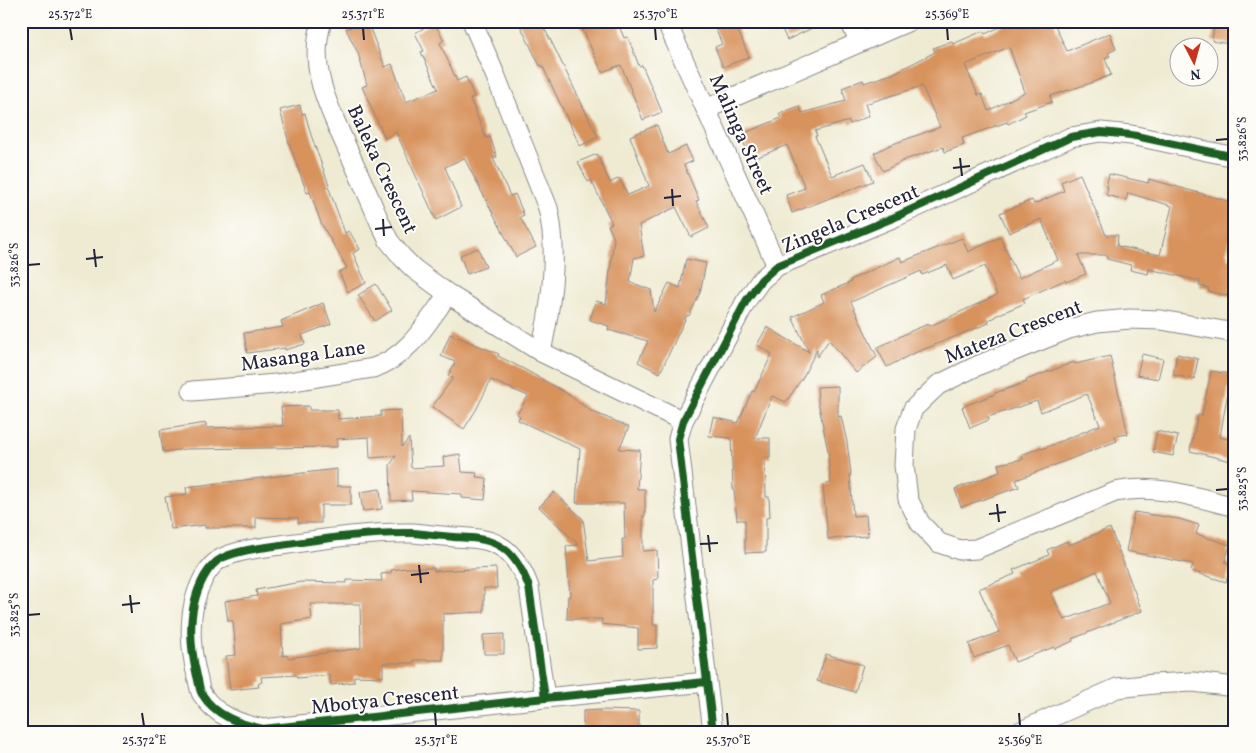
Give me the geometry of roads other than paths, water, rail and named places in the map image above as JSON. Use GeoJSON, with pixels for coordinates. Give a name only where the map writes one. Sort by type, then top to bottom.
{"type":"FeatureCollection","features":[{"type":"Feature","properties":{"kind":"street","name":"Baleka Crescent"},"geometry":{"type":"LineString","coordinates":[[322,21],[317,37],[316,53],[323,94],[381,225],[389,241],[402,257],[414,269],[448,294],[541,352],[682,421]]}},
{"type":"Feature","properties":{"kind":"street"},"geometry":{"type":"LineString","coordinates":[[472,21],[496,76],[548,208],[552,225],[553,285],[541,352]]}},
{"type":"Feature","properties":{"kind":"street","name":"Malinga Street"},"geometry":{"type":"LineString","coordinates":[[666,21],[777,266]]}},
{"type":"Feature","properties":{"kind":"street"},"geometry":{"type":"LineString","coordinates":[[850,21],[859,42]]}},
{"type":"Feature","properties":{"kind":"street"},"geometry":{"type":"LineString","coordinates":[[706,109],[909,21]]}},
{"type":"Feature","properties":{"kind":"street","name":"Zingela Crescent"},"geometry":{"type":"LineString","coordinates":[[712,732],[678,439],[682,421],[746,301],[761,280],[777,266],[895,217],[1071,137],[1101,132],[1131,135],[1235,157]]}},
{"type":"Feature","properties":{"kind":"street","name":"Masanga Lane"},"geometry":{"type":"LineString","coordinates":[[192,391],[276,384],[384,365],[394,359],[410,344],[448,294]]}},
{"type":"Feature","properties":{"kind":"street","name":"Mateza Crescent"},"geometry":{"type":"LineString","coordinates":[[1235,333],[1161,320],[1130,319],[1098,322],[1069,329],[1004,355],[938,385],[913,409],[906,429],[904,465],[908,499],[920,523],[939,543],[960,550],[976,549],[1115,492],[1132,488],[1150,489],[1235,507]]}},
{"type":"Feature","properties":{"kind":"street","name":"Mbotya Crescent"},"geometry":{"type":"LineString","coordinates":[[545,698],[529,586],[522,570],[513,557],[500,545],[487,540],[412,533],[265,547],[221,558],[209,569],[198,587],[191,621],[191,637],[195,666],[202,694],[216,710],[240,724],[263,729],[706,682]]}},
{"type":"Feature","properties":{"kind":"street"},"geometry":{"type":"LineString","coordinates":[[1019,732],[1117,688],[1193,682],[1235,688]]}}]}
